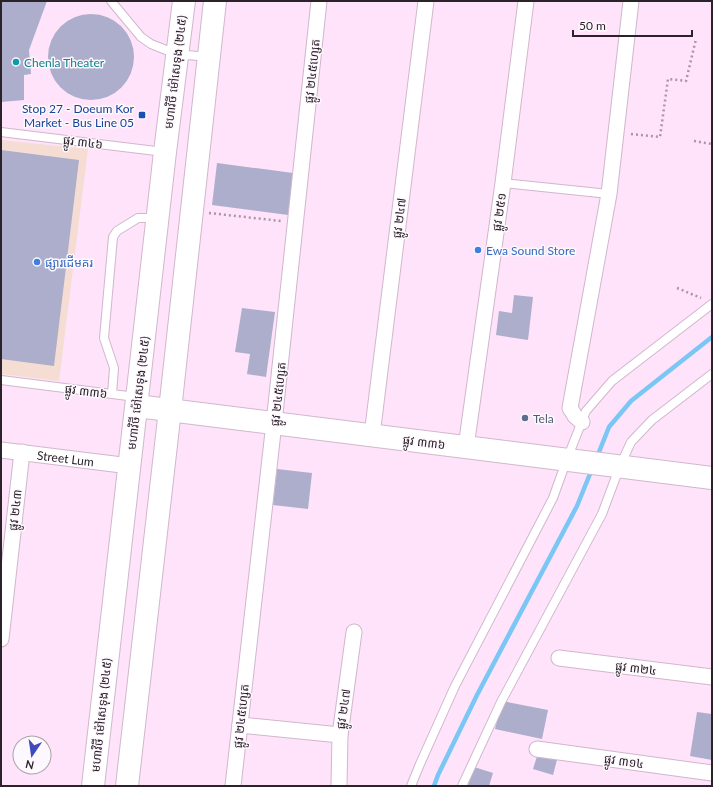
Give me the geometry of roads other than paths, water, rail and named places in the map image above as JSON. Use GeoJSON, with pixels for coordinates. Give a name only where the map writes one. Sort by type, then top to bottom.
{"type":"FeatureCollection","features":[{"type":"Feature","properties":{"kind":"main road","name":"មហាវិថី ម៉ៅសេទុង (២៤៥)"},"geometry":{"type":"LineString","coordinates":[[93,786],[130,466],[140,401],[165,152],[176,54],[184,1]]}},
{"type":"Feature","properties":{"kind":"main road"},"geometry":{"type":"LineString","coordinates":[[127,786],[168,404],[192,211],[215,1]]}},
{"type":"Feature","properties":{"kind":"main road","name":"ផ្លូវ ៣៣៦"},"geometry":{"type":"LineString","coordinates":[[140,401],[168,404],[274,423],[712,478]]}},
{"type":"Feature","properties":{"kind":"street","name":"ផ្លូវ ២៤៥ហ្សេត"},"geometry":{"type":"LineString","coordinates":[[234,786],[320,1]]}},
{"type":"Feature","properties":{"kind":"street","name":"ផ្លូវ ២៤៧"},"geometry":{"type":"LineString","coordinates":[[372,435],[426,1]]}},
{"type":"Feature","properties":{"kind":"street","name":"ផ្លូវ ២៥១"},"geometry":{"type":"LineString","coordinates":[[466,447],[503,183],[526,1]]}},
{"type":"Feature","properties":{"kind":"street"},"geometry":{"type":"LineString","coordinates":[[582,422],[574,416],[570,408],[609,194],[631,1]]}},
{"type":"Feature","properties":{"kind":"street","name":"Street Lum"},"geometry":{"type":"LineString","coordinates":[[1,450],[130,466]]}},
{"type":"Feature","properties":{"kind":"street","name":"ផ្លូវ ២៤៣"},"geometry":{"type":"LineString","coordinates":[[1,639],[22,452]]}},
{"type":"Feature","properties":{"kind":"street","name":"ផ្លូវ ២៤៧"},"geometry":{"type":"LineString","coordinates":[[339,786],[340,735],[354,632]]}},
{"type":"Feature","properties":{"kind":"street","name":"ផ្លូវ ៣២៤"},"geometry":{"type":"LineString","coordinates":[[560,658],[712,677]]}},
{"type":"Feature","properties":{"kind":"street"},"geometry":{"type":"LineString","coordinates":[[240,725],[340,735]]}},
{"type":"Feature","properties":{"kind":"street","name":"ផ្លូវ ៣១៤"},"geometry":{"type":"LineString","coordinates":[[536,749],[712,773]]}},
{"type":"Feature","properties":{"kind":"lane"},"geometry":{"type":"LineString","coordinates":[[111,1],[141,37],[151,44],[176,54],[209,57]]}},
{"type":"Feature","properties":{"kind":"lane","name":"ផ្លូវ ៣៤៦"},"geometry":{"type":"LineString","coordinates":[[1,132],[165,152]]}},
{"type":"Feature","properties":{"kind":"lane"},"geometry":{"type":"LineString","coordinates":[[503,183],[609,194]]}},
{"type":"Feature","properties":{"kind":"lane"},"geometry":{"type":"LineString","coordinates":[[112,394],[114,368],[104,338],[113,237],[117,231],[138,218],[158,218]]}},
{"type":"Feature","properties":{"kind":"lane"},"geometry":{"type":"LineString","coordinates":[[411,786],[455,686],[553,498],[570,459],[586,411],[612,381],[708,302]]}},
{"type":"Feature","properties":{"kind":"lane"},"geometry":{"type":"LineString","coordinates":[[462,786],[501,702],[602,514],[616,466],[631,442],[652,420],[712,374]]}},
{"type":"Feature","properties":{"kind":"lane","name":"ផ្លូវ ៣៣៦"},"geometry":{"type":"LineString","coordinates":[[1,380],[112,394],[140,401]]}},
{"type":"Feature","properties":{"kind":"waterway"},"geometry":{"type":"LineString","coordinates":[[597,457],[609,427],[631,401],[712,337]]}},
{"type":"Feature","properties":{"kind":"waterway"},"geometry":{"type":"LineString","coordinates":[[434,786],[477,695],[577,506],[592,469]]}},
{"type":"Feature","properties":{"kind":"place","name":"Chenla Theater"},"geometry":{"type":"Point","coordinates":[16,62]}},
{"type":"Feature","properties":{"kind":"place","name":"Stop 27 - Doeum Kor Market - Bus Line 05"},"geometry":{"type":"Point","coordinates":[142,115]}},
{"type":"Feature","properties":{"kind":"place","name":"Ewa Sound Store"},"geometry":{"type":"Point","coordinates":[478,250]}},
{"type":"Feature","properties":{"kind":"place","name":"ផ្សារដើមគរ"},"geometry":{"type":"Point","coordinates":[37,262]}},
{"type":"Feature","properties":{"kind":"place","name":"Tela"},"geometry":{"type":"Point","coordinates":[525,418]}}]}
